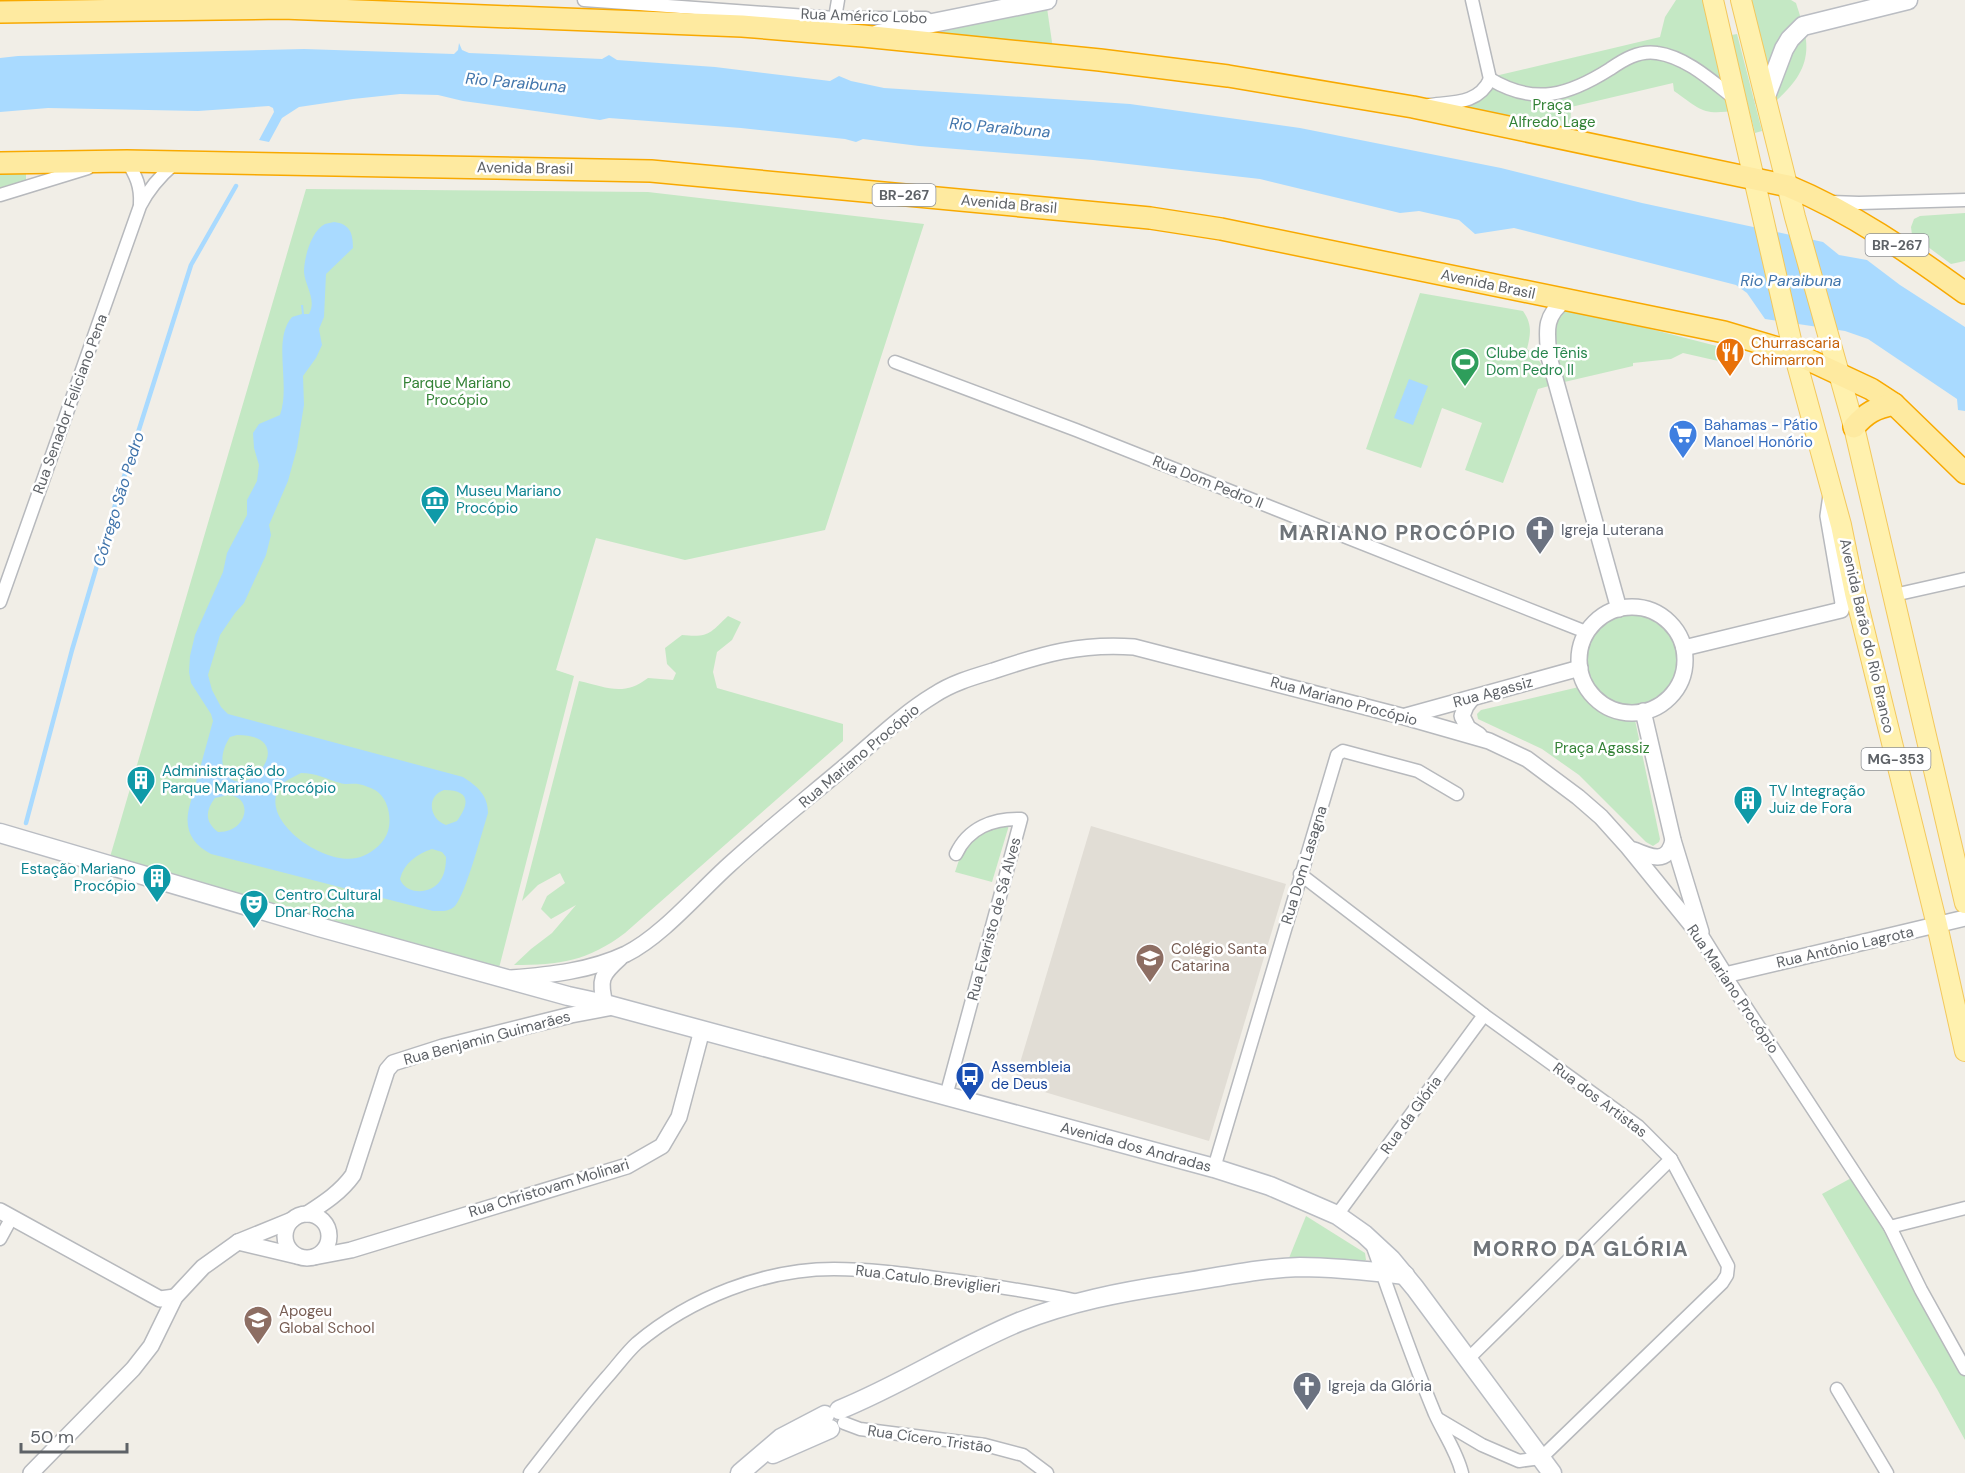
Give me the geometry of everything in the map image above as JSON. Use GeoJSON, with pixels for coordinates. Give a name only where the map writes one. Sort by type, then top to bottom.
{"type":"FeatureCollection","features":[{"type":"Feature","properties":{"kind":"highway","name":"BR-267"},"geometry":{"type":"LineString","coordinates":[[0,12],[243,4],[742,26],[834,26],[863,36],[1100,60],[1228,76],[1413,107],[1756,189],[1788,186],[1826,201],[1885,237],[1965,293]]}},
{"type":"Feature","properties":{"kind":"highway","name":"Avenida Brasil"},"geometry":{"type":"LineString","coordinates":[[0,163],[118,161],[651,171],[1138,217],[1221,229],[1724,332],[1794,353],[1872,389],[1894,404],[1965,473]]}},
{"type":"Feature","properties":{"kind":"highway"},"geometry":{"type":"LineString","coordinates":[[1854,427],[1864,415],[1876,407],[1894,404]]}},
{"type":"Feature","properties":{"kind":"main road","name":"Rua Américo Lobo"},"geometry":{"type":"LineString","coordinates":[[863,36],[1047,0]]}},
{"type":"Feature","properties":{"kind":"main road"},"geometry":{"type":"LineString","coordinates":[[1713,0],[1756,189]]}},
{"type":"Feature","properties":{"kind":"main road"},"geometry":{"type":"LineString","coordinates":[[1741,0],[1795,217],[1854,427],[1965,903]]}},
{"type":"Feature","properties":{"kind":"main road"},"geometry":{"type":"LineString","coordinates":[[1765,99],[1784,50],[1790,39],[1803,26],[1908,0]]}},
{"type":"Feature","properties":{"kind":"main road","name":"Avenida Barão do Rio Branco"},"geometry":{"type":"LineString","coordinates":[[1756,189],[1794,353],[1841,525],[1855,593],[1937,925],[1965,1051]]}},
{"type":"Feature","properties":{"kind":"main road","name":"Rua Mariano Procópio"},"geometry":{"type":"LineString","coordinates":[[0,833],[319,927],[568,996],[611,1005]]}},
{"type":"Feature","properties":{"kind":"main road","name":"Avenida dos Andradas"},"geometry":{"type":"LineString","coordinates":[[611,1005],[1214,1168],[1270,1186],[1337,1215],[1364,1234],[1405,1275],[1552,1473]]}},
{"type":"Feature","properties":{"kind":"main road"},"geometry":{"type":"LineString","coordinates":[[747,1467],[837,1419],[876,1395],[980,1341],[1020,1322],[1079,1302],[1125,1292],[1265,1270],[1351,1269],[1405,1275]]}},
{"type":"Feature","properties":{"kind":"street","name":"Rua Américo Lobo"},"geometry":{"type":"LineString","coordinates":[[584,0],[834,26],[963,18]]}},
{"type":"Feature","properties":{"kind":"street"},"geometry":{"type":"LineString","coordinates":[[834,26],[838,0]]}},
{"type":"Feature","properties":{"kind":"street"},"geometry":{"type":"LineString","coordinates":[[1413,107],[1465,101],[1478,96],[1486,89],[1490,79],[1472,0]]}},
{"type":"Feature","properties":{"kind":"street"},"geometry":{"type":"LineString","coordinates":[[1490,79],[1516,92],[1540,96],[1566,92],[1586,84],[1625,59],[1656,52],[1687,64],[1736,100]]}},
{"type":"Feature","properties":{"kind":"street"},"geometry":{"type":"LineString","coordinates":[[0,195],[118,161]]}},
{"type":"Feature","properties":{"kind":"street","name":"Rua Senador Feliciano Pena"},"geometry":{"type":"LineString","coordinates":[[118,161],[138,180],[141,190],[140,206]]}},
{"type":"Feature","properties":{"kind":"street","name":"Rua Senador Feliciano Pena"},"geometry":{"type":"LineString","coordinates":[[0,602],[140,206],[157,179],[175,163]]}},
{"type":"Feature","properties":{"kind":"street"},"geometry":{"type":"LineString","coordinates":[[1826,201],[1859,203],[1965,200]]}},
{"type":"Feature","properties":{"kind":"street"},"geometry":{"type":"LineString","coordinates":[[1565,300],[1552,313],[1548,323],[1549,357],[1619,609]]}},
{"type":"Feature","properties":{"kind":"street","name":"Rua Dom Pedro II"},"geometry":{"type":"LineString","coordinates":[[896,362],[1088,434],[1586,632]]}},
{"type":"Feature","properties":{"kind":"street"},"geometry":{"type":"LineString","coordinates":[[1684,648],[1841,610],[1843,603],[1828,516],[1832,488]]}},
{"type":"Feature","properties":{"kind":"street"},"geometry":{"type":"LineString","coordinates":[[1894,595],[1965,579]]}},
{"type":"Feature","properties":{"kind":"street"},"geometry":{"type":"LineString","coordinates":[[1633,607],[1647,609],[1660,615],[1679,635],[1684,648],[1684,672],[1680,683],[1665,701],[1634,713],[1615,710],[1598,700],[1586,686],[1580,668],[1580,651],[1586,632],[1603,616],[1619,609],[1633,607]]}},
{"type":"Feature","properties":{"kind":"street","name":"Rua Mariano Procópio"},"geometry":{"type":"LineString","coordinates":[[508,979],[571,971],[624,955],[654,936],[730,864],[925,701],[960,682],[1019,662],[1075,648],[1105,645],[1134,647],[1405,717],[1489,741],[1527,759],[1553,777],[1601,817],[1628,847],[1702,938],[1890,1227],[1921,1290],[1965,1369]]}},
{"type":"Feature","properties":{"kind":"street","name":"Rua Agassiz"},"geometry":{"type":"LineString","coordinates":[[1405,717],[1580,668]]}},
{"type":"Feature","properties":{"kind":"street"},"geometry":{"type":"LineString","coordinates":[[1473,698],[1462,712],[1463,720],[1468,728],[1489,741]]}},
{"type":"Feature","properties":{"kind":"street"},"geometry":{"type":"LineString","coordinates":[[1643,711],[1673,840],[1702,938]]}},
{"type":"Feature","properties":{"kind":"street","name":"Rua Dom Lasagna"},"geometry":{"type":"LineString","coordinates":[[1214,1168],[1337,755],[1343,752],[1418,771],[1456,794]]}},
{"type":"Feature","properties":{"kind":"street","name":"Rua Evaristo de Sá Alves"},"geometry":{"type":"LineString","coordinates":[[946,1096],[1021,819],[1010,818],[982,826],[970,834],[956,854]]}},
{"type":"Feature","properties":{"kind":"street"},"geometry":{"type":"LineString","coordinates":[[1628,847],[1648,857],[1660,857],[1669,851],[1673,840]]}},
{"type":"Feature","properties":{"kind":"street","name":"Rua dos Artistas"},"geometry":{"type":"LineString","coordinates":[[1300,874],[1484,1015],[1638,1126],[1671,1159],[1725,1256],[1728,1266],[1727,1275],[1722,1283],[1541,1458]]}},
{"type":"Feature","properties":{"kind":"street","name":"Rua Antônio Lagrota"},"geometry":{"type":"LineString","coordinates":[[1725,975],[1965,918]]}},
{"type":"Feature","properties":{"kind":"street"},"geometry":{"type":"LineString","coordinates":[[611,1005],[601,988],[602,977],[607,969],[624,955]]}},
{"type":"Feature","properties":{"kind":"street"},"geometry":{"type":"LineString","coordinates":[[568,996],[574,1004],[571,1015]]}},
{"type":"Feature","properties":{"kind":"street","name":"Rua Benjamin Guimarães"},"geometry":{"type":"LineString","coordinates":[[307,1214],[345,1186],[353,1175],[387,1070],[393,1063],[443,1047],[611,1005]]}},
{"type":"Feature","properties":{"kind":"street","name":"Rua da Glória"},"geometry":{"type":"LineString","coordinates":[[1337,1215],[1484,1015]]}},
{"type":"Feature","properties":{"kind":"street","name":"Rua Christovam Molinari"},"geometry":{"type":"LineString","coordinates":[[238,1242],[307,1256],[351,1250],[627,1166],[662,1146],[679,1117],[702,1030]]}},
{"type":"Feature","properties":{"kind":"street"},"geometry":{"type":"LineString","coordinates":[[1468,1359],[1671,1159]]}},
{"type":"Feature","properties":{"kind":"street"},"geometry":{"type":"LineString","coordinates":[[1890,1227],[1965,1209]]}},
{"type":"Feature","properties":{"kind":"street"},"geometry":{"type":"LineString","coordinates":[[0,1239],[6,1214],[168,1298]]}},
{"type":"Feature","properties":{"kind":"street"},"geometry":{"type":"LineString","coordinates":[[31,1473],[133,1369],[151,1346],[164,1322],[168,1298],[203,1267],[238,1242],[292,1220],[307,1214],[320,1218],[328,1229],[328,1242],[325,1248],[307,1256],[293,1253],[285,1240],[285,1233],[292,1220]]}},
{"type":"Feature","properties":{"kind":"street"},"geometry":{"type":"LineString","coordinates":[[1372,1243],[1437,1419],[1459,1461],[1462,1473]]}},
{"type":"Feature","properties":{"kind":"street","name":"Rua Catulo Breviglieri"},"geometry":{"type":"LineString","coordinates":[[530,1473],[585,1403],[636,1344],[667,1321],[707,1299],[744,1284],[799,1272],[832,1269],[886,1271],[1032,1292],[1079,1302]]}},
{"type":"Feature","properties":{"kind":"street"},"geometry":{"type":"LineString","coordinates":[[1837,1389],[1883,1471]]}},
{"type":"Feature","properties":{"kind":"street","name":"Rua Cícero Tristão"},"geometry":{"type":"LineString","coordinates":[[837,1419],[860,1429],[985,1445],[1023,1455],[1047,1473]]}},
{"type":"Feature","properties":{"kind":"street"},"geometry":{"type":"LineString","coordinates":[[1437,1419],[1482,1445],[1519,1461],[1541,1458]]}},
{"type":"Feature","properties":{"kind":"shaded area","name":"Colégio Santa Catarina"},"geometry":{"type":"Polygon","coordinates":[[[1091,826],[1286,884],[1209,1141],[1014,1083],[1091,826]]]}},
{"type":"Feature","properties":{"kind":"green space","name":"Praça Alfredo Lage"},"geometry":{"type":"Polygon","coordinates":[[[1676,0],[1709,0],[1734,95],[1656,51],[1566,90],[1517,91],[1495,76],[1660,37],[1665,17],[1676,0]]]}},
{"type":"Feature","properties":{"kind":"green space"},"geometry":{"type":"Polygon","coordinates":[[[1742,0],[1791,0],[1796,3],[1803,25],[1765,96],[1742,0]]]}},
{"type":"Feature","properties":{"kind":"green space"},"geometry":{"type":"Polygon","coordinates":[[[1047,8],[1053,49],[922,36],[1047,8]]]}},
{"type":"Feature","properties":{"kind":"green space"},"geometry":{"type":"Polygon","coordinates":[[[1804,29],[1806,51],[1802,69],[1776,101],[1772,85],[1804,29]]]}},
{"type":"Feature","properties":{"kind":"green space"},"geometry":{"type":"Polygon","coordinates":[[[1737,34],[1762,131],[1755,133],[1734,51],[1726,36],[1737,34]]]}},
{"type":"Feature","properties":{"kind":"green space","name":"Praça Alfredo Lage"},"geometry":{"type":"Polygon","coordinates":[[[1655,54],[1708,80],[1737,110],[1709,112],[1703,110],[1674,91],[1673,83],[1571,107],[1570,135],[1422,107],[1465,102],[1491,81],[1541,97],[1626,60],[1655,54]]]}},
{"type":"Feature","properties":{"kind":"green space"},"geometry":{"type":"Polygon","coordinates":[[[0,172],[26,172],[26,182],[0,190],[0,172]]]}},
{"type":"Feature","properties":{"kind":"green space","name":"Parque Mariano Procópio"},"geometry":{"type":"Polygon","coordinates":[[[306,189],[648,192],[924,224],[825,530],[685,560],[596,538],[556,670],[574,676],[499,968],[110,857],[306,189]]]}},
{"type":"Feature","properties":{"kind":"green space"},"geometry":{"type":"Polygon","coordinates":[[[1965,213],[1965,261],[1951,264],[1912,235],[1911,227],[1914,219],[1920,216],[1965,213]]]}},
{"type":"Feature","properties":{"kind":"green space","name":"Clube de Tênis Dom Pedro II"},"geometry":{"type":"Polygon","coordinates":[[[1420,293],[1523,311],[1528,320],[1530,333],[1527,349],[1536,356],[1541,364],[1549,386],[1538,389],[1503,483],[1465,470],[1482,423],[1442,408],[1421,468],[1366,449],[1420,293]]]}},
{"type":"Feature","properties":{"kind":"green space"},"geometry":{"type":"Polygon","coordinates":[[[1565,307],[1740,352],[1736,365],[1683,353],[1671,359],[1633,363],[1633,366],[1560,383],[1552,356],[1553,318],[1565,307]]]}},
{"type":"Feature","properties":{"kind":"green space","name":"Praça Agassiz"},"geometry":{"type":"Polygon","coordinates":[[[1639,604],[1662,613],[1678,626],[1688,643],[1691,662],[1687,680],[1677,697],[1660,710],[1637,717],[1635,720],[1660,839],[1653,846],[1646,842],[1579,775],[1542,749],[1478,719],[1477,714],[1481,710],[1583,686],[1592,699],[1604,708],[1586,688],[1580,672],[1579,660],[1584,636],[1599,617],[1609,611],[1621,606],[1639,604]]]}},
{"type":"Feature","properties":{"kind":"green space"},"geometry":{"type":"Polygon","coordinates":[[[728,616],[741,622],[732,640],[717,652],[713,672],[717,688],[843,724],[843,741],[625,933],[599,950],[573,960],[514,965],[552,933],[576,905],[551,919],[541,909],[547,896],[565,883],[560,873],[538,885],[522,901],[579,681],[607,688],[623,689],[639,684],[648,678],[673,680],[676,673],[667,664],[665,648],[682,635],[698,636],[708,633],[728,616]]]}},
{"type":"Feature","properties":{"kind":"green space"},"geometry":{"type":"Polygon","coordinates":[[[1010,822],[992,882],[955,872],[964,845],[972,836],[1010,822]]]}},
{"type":"Feature","properties":{"kind":"green space"},"geometry":{"type":"Polygon","coordinates":[[[1855,1176],[1965,1369],[1965,1440],[1822,1194],[1855,1176]]]}},
{"type":"Feature","properties":{"kind":"green space"},"geometry":{"type":"Polygon","coordinates":[[[1306,1216],[1365,1253],[1366,1260],[1363,1262],[1287,1263],[1306,1216]]]}},
{"type":"Feature","properties":{"kind":"water","name":"Rio Paraibuna"},"geometry":{"type":"Polygon","coordinates":[[[459,43],[462,50],[469,53],[602,59],[609,55],[617,60],[715,67],[830,81],[839,76],[884,88],[1130,104],[1300,128],[1501,168],[1642,203],[1823,242],[1839,255],[1867,260],[1900,285],[1965,327],[1965,411],[1958,410],[1957,399],[1868,339],[1845,331],[1765,319],[1747,293],[1736,285],[1514,228],[1475,234],[1459,220],[1419,211],[1400,213],[1260,179],[1093,160],[919,146],[863,139],[856,142],[741,128],[609,118],[600,120],[463,101],[438,95],[400,94],[299,107],[282,118],[269,142],[259,140],[274,112],[269,106],[198,111],[48,108],[0,112],[0,58],[304,49],[454,54],[458,50],[459,43]]]}},
{"type":"Feature","properties":{"kind":"water"},"geometry":{"type":"Polygon","coordinates":[[[334,222],[347,227],[353,248],[326,274],[324,317],[319,329],[322,345],[303,376],[304,405],[297,448],[288,481],[269,525],[271,535],[266,555],[244,603],[220,635],[208,675],[212,690],[221,707],[228,714],[463,777],[477,788],[484,796],[488,813],[464,889],[455,906],[445,911],[433,911],[211,854],[194,841],[189,830],[189,808],[213,721],[191,683],[190,656],[195,635],[223,572],[227,553],[247,515],[247,500],[257,481],[259,465],[253,433],[259,424],[280,415],[284,390],[282,350],[286,327],[292,317],[302,314],[301,305],[303,305],[304,314],[309,314],[311,309],[311,298],[304,272],[309,245],[320,227],[334,222]],[[237,735],[230,737],[223,752],[224,769],[232,780],[242,781],[253,777],[262,768],[267,757],[266,746],[257,738],[237,735]],[[301,773],[285,782],[276,795],[277,809],[284,824],[313,848],[330,856],[348,859],[363,856],[381,843],[388,831],[388,808],[383,798],[373,789],[360,784],[342,784],[301,773]],[[444,790],[438,793],[432,802],[436,818],[446,825],[457,821],[464,809],[463,795],[459,792],[444,790]],[[228,795],[215,798],[208,812],[211,824],[218,832],[236,827],[244,815],[242,802],[237,797],[228,795]],[[432,849],[408,864],[400,879],[407,888],[425,891],[436,886],[440,881],[445,869],[446,857],[442,852],[432,849]]]}},
{"type":"Feature","properties":{"kind":"water"},"geometry":{"type":"Polygon","coordinates":[[[1409,379],[1428,386],[1413,425],[1394,418],[1409,379]]]}},
{"type":"Feature","properties":{"kind":"waterway","name":"Córrego São Pedro"},"geometry":{"type":"LineString","coordinates":[[26,823],[72,650],[111,518],[191,265],[236,186]]}},
{"type":"Feature","properties":{"kind":"place","name":"Churrascaria Chimarron"},"geometry":{"type":"Point","coordinates":[1730,378]}},
{"type":"Feature","properties":{"kind":"place","name":"Clube de Tênis Dom Pedro II"},"geometry":{"type":"Point","coordinates":[1465,388]}},
{"type":"Feature","properties":{"kind":"place","name":"Bahamas - Pátio Manoel Honório"},"geometry":{"type":"Point","coordinates":[1683,460]}},
{"type":"Feature","properties":{"kind":"place","name":"Museu Mariano Procópio"},"geometry":{"type":"Point","coordinates":[435,526]}},
{"type":"Feature","properties":{"kind":"place","name":"Igreja Luterana"},"geometry":{"type":"Point","coordinates":[1540,556]}},
{"type":"Feature","properties":{"kind":"place","name":"Administração do Parque Mariano Procópio"},"geometry":{"type":"Point","coordinates":[141,806]}},
{"type":"Feature","properties":{"kind":"place","name":"TV Integração Juiz de Fora"},"geometry":{"type":"Point","coordinates":[1748,826]}},
{"type":"Feature","properties":{"kind":"place","name":"Estação Mariano Procópio"},"geometry":{"type":"Point","coordinates":[157,904]}},
{"type":"Feature","properties":{"kind":"place","name":"Centro Cultural Dnar Rocha"},"geometry":{"type":"Point","coordinates":[254,930]}},
{"type":"Feature","properties":{"kind":"place","name":"Colégio Santa Catarina"},"geometry":{"type":"Point","coordinates":[1150,984]}},
{"type":"Feature","properties":{"kind":"place","name":"Assembleia de Deus"},"geometry":{"type":"Point","coordinates":[970,1102]}},
{"type":"Feature","properties":{"kind":"place","name":"Apogeu Global School"},"geometry":{"type":"Point","coordinates":[258,1346]}},
{"type":"Feature","properties":{"kind":"place","name":"Igreja da Glória"},"geometry":{"type":"Point","coordinates":[1307,1412]}},
{"type":"Feature","properties":{"kind":"district","name":"MARIANO PROCÓPIO"},"geometry":{"type":"Point","coordinates":[1398,533]}},
{"type":"Feature","properties":{"kind":"district","name":"MORRO DA GLÓRIA"},"geometry":{"type":"Point","coordinates":[1581,1249]}}]}
